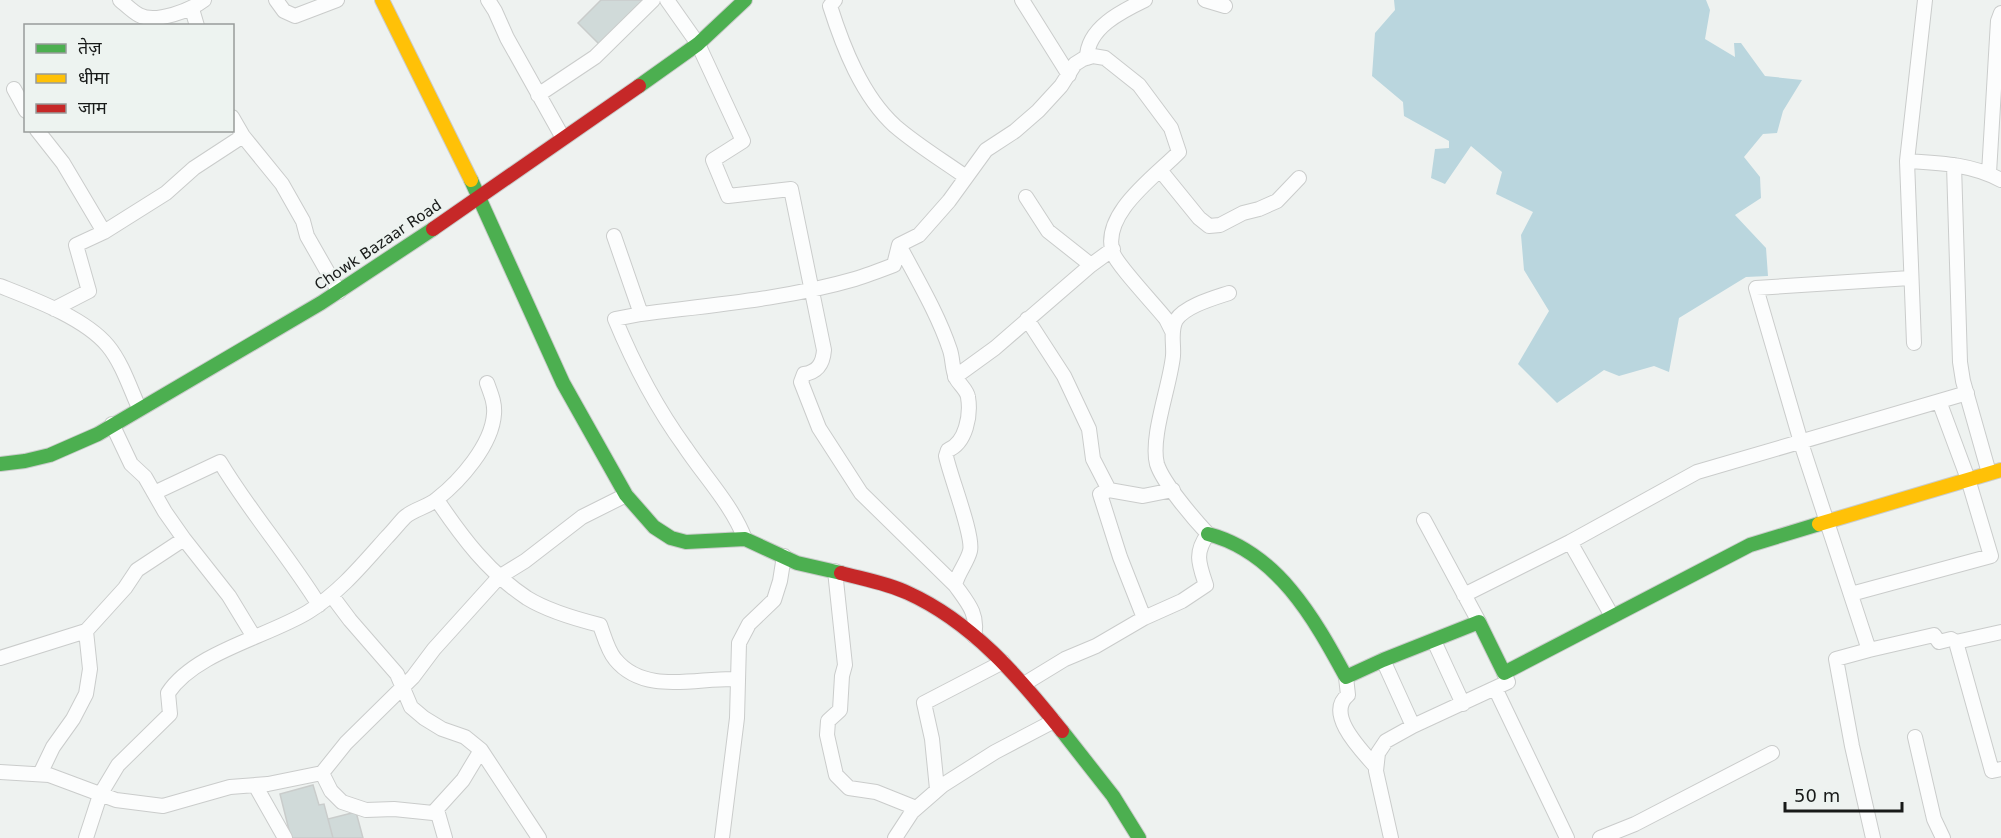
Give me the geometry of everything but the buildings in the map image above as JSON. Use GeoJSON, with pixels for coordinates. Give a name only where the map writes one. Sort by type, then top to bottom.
{"type":"FeatureCollection","features":[{"type":"Feature","properties":{"kind":"street"},"geometry":{"type":"LineString","coordinates":[[120,0],[141,16],[154,18],[192,9],[204,0]]}},
{"type":"Feature","properties":{"kind":"street"},"geometry":{"type":"LineString","coordinates":[[276,0],[284,11],[295,16],[337,0]]}},
{"type":"Feature","properties":{"kind":"street"},"geometry":{"type":"LineString","coordinates":[[382,0],[479,197],[563,383],[626,495],[654,527],[671,538],[686,542],[745,539],[797,563],[835,571],[906,592],[945,613],[1003,662],[1024,684],[1113,796],[1140,838]]}},
{"type":"Feature","properties":{"kind":"street"},"geometry":{"type":"LineString","coordinates":[[488,0],[563,138]]}},
{"type":"Feature","properties":{"kind":"street"},"geometry":{"type":"LineString","coordinates":[[538,95],[595,57],[653,0]]}},
{"type":"Feature","properties":{"kind":"street"},"geometry":{"type":"LineString","coordinates":[[667,0],[698,44],[743,141],[713,160],[728,196],[791,189],[822,337],[823,359],[812,373],[804,374],[801,382],[819,428],[861,493],[955,585],[976,620],[974,636]]}},
{"type":"Feature","properties":{"kind":"street","name":"Chowk Bazaar Road"},"geometry":{"type":"LineString","coordinates":[[0,464],[17,464],[48,457],[83,442],[339,292],[698,44],[744,0]]}},
{"type":"Feature","properties":{"kind":"street"},"geometry":{"type":"LineString","coordinates":[[835,0],[830,6],[841,41],[857,74],[878,106],[893,124],[966,177]]}},
{"type":"Feature","properties":{"kind":"street"},"geometry":{"type":"LineString","coordinates":[[1022,0],[1069,75]]}},
{"type":"Feature","properties":{"kind":"street"},"geometry":{"type":"LineString","coordinates":[[1087,58],[1087,49],[1095,34],[1115,16],[1145,0]]}},
{"type":"Feature","properties":{"kind":"street"},"geometry":{"type":"LineString","coordinates":[[1205,0],[1225,6]]}},
{"type":"Feature","properties":{"kind":"street"},"geometry":{"type":"LineString","coordinates":[[1914,343],[1907,161],[1925,0]]}},
{"type":"Feature","properties":{"kind":"street"},"geometry":{"type":"LineString","coordinates":[[192,9],[196,24]]}},
{"type":"Feature","properties":{"kind":"street"},"geometry":{"type":"LineString","coordinates":[[1907,161],[1995,169],[1998,21],[2001,13]]}},
{"type":"Feature","properties":{"kind":"street"},"geometry":{"type":"LineString","coordinates":[[899,245],[920,235],[949,201],[986,150],[1015,131],[1038,111],[1053,96],[1075,64],[1093,56],[1105,58],[1140,85],[1171,128],[1179,152],[1132,197],[1125,206],[1112,235],[1113,254],[1166,319],[1172,331]]}},
{"type":"Feature","properties":{"kind":"street"},"geometry":{"type":"LineString","coordinates":[[14,89],[24,107]]}},
{"type":"Feature","properties":{"kind":"street"},"geometry":{"type":"LineString","coordinates":[[234,120],[243,136],[282,184],[303,221],[307,236],[339,292]]}},
{"type":"Feature","properties":{"kind":"street"},"geometry":{"type":"LineString","coordinates":[[39,132],[63,163],[104,232]]}},
{"type":"Feature","properties":{"kind":"street"},"geometry":{"type":"LineString","coordinates":[[54,309],[89,291],[76,245],[104,232],[166,193],[194,168],[243,136]]}},
{"type":"Feature","properties":{"kind":"street"},"geometry":{"type":"LineString","coordinates":[[1504,673],[1750,544],[1995,472],[1967,393],[1960,362],[1954,165]]}},
{"type":"Feature","properties":{"kind":"street"},"geometry":{"type":"LineString","coordinates":[[1160,170],[1199,218],[1209,226],[1220,225],[1243,213],[1277,201],[1299,178]]}},
{"type":"Feature","properties":{"kind":"street"},"geometry":{"type":"LineString","coordinates":[[1026,197],[1048,231],[1091,265]]}},
{"type":"Feature","properties":{"kind":"street"},"geometry":{"type":"LineString","coordinates":[[614,236],[642,314]]}},
{"type":"Feature","properties":{"kind":"street"},"geometry":{"type":"LineString","coordinates":[[745,539],[739,522],[684,447],[646,388],[615,319],[736,302],[855,279],[894,265],[899,245]]}},
{"type":"Feature","properties":{"kind":"street"},"geometry":{"type":"LineString","coordinates":[[899,245],[936,316],[950,351],[955,377],[968,396],[967,419],[962,439],[956,447],[948,450],[946,456],[969,532],[971,549],[957,576],[955,585]]}},
{"type":"Feature","properties":{"kind":"street"},"geometry":{"type":"LineString","coordinates":[[955,377],[995,348],[1091,265],[1113,249]]}},
{"type":"Feature","properties":{"kind":"street"},"geometry":{"type":"LineString","coordinates":[[1869,650],[1801,442],[1756,288],[1910,278]]}},
{"type":"Feature","properties":{"kind":"street"},"geometry":{"type":"LineString","coordinates":[[0,286],[54,309],[93,332],[108,346],[139,408]]}},
{"type":"Feature","properties":{"kind":"street"},"geometry":{"type":"LineString","coordinates":[[1229,294],[1205,300],[1177,318],[1172,331],[1173,358],[1154,447],[1158,466],[1173,490],[1208,534],[1244,547],[1265,563],[1292,592],[1324,636],[1346,677],[1348,695],[1342,700],[1340,709],[1343,723],[1351,737],[1376,767]]}},
{"type":"Feature","properties":{"kind":"street"},"geometry":{"type":"LineString","coordinates":[[1027,319],[1064,376],[1089,429],[1093,459],[1109,490]]}},
{"type":"Feature","properties":{"kind":"street"},"geometry":{"type":"LineString","coordinates":[[86,838],[100,795],[118,765],[170,714],[168,693],[183,676],[214,657],[283,626],[332,596],[343,587],[407,516],[437,500],[467,471],[490,431],[494,416],[494,403],[487,383]]}},
{"type":"Feature","properties":{"kind":"street"},"geometry":{"type":"LineString","coordinates":[[1464,595],[1570,542],[1697,472],[1967,393]]}},
{"type":"Feature","properties":{"kind":"street"},"geometry":{"type":"LineString","coordinates":[[1851,594],[1991,556],[1968,479],[1939,401]]}},
{"type":"Feature","properties":{"kind":"street"},"geometry":{"type":"LineString","coordinates":[[112,424],[131,464],[146,477],[184,539],[229,596],[254,638]]}},
{"type":"Feature","properties":{"kind":"street"},"geometry":{"type":"LineString","coordinates":[[154,493],[220,462],[238,491],[297,570],[319,605]]}},
{"type":"Feature","properties":{"kind":"street"},"geometry":{"type":"LineString","coordinates":[[1144,618],[1120,557],[1100,494],[1109,490],[1143,496],[1173,490]]}},
{"type":"Feature","properties":{"kind":"street"},"geometry":{"type":"LineString","coordinates":[[0,772],[49,775],[116,800],[163,806],[230,787],[322,773],[345,742],[413,677],[434,648],[500,577],[582,518],[626,495]]}},
{"type":"Feature","properties":{"kind":"street"},"geometry":{"type":"LineString","coordinates":[[437,500],[478,556],[500,577],[528,599],[557,612],[600,625],[614,658],[632,674],[661,682],[737,679]]}},
{"type":"Feature","properties":{"kind":"street"},"geometry":{"type":"LineString","coordinates":[[1391,838],[1376,767],[1378,753],[1386,741],[1508,682],[1479,622],[1424,520]]}},
{"type":"Feature","properties":{"kind":"street"},"geometry":{"type":"LineString","coordinates":[[1024,684],[1065,659],[1096,646],[1144,618],[1182,601],[1206,585],[1198,562],[1201,545],[1208,534]]}},
{"type":"Feature","properties":{"kind":"street"},"geometry":{"type":"LineString","coordinates":[[0,658],[86,631],[125,588],[137,570],[184,539]]}},
{"type":"Feature","properties":{"kind":"street"},"geometry":{"type":"LineString","coordinates":[[1570,542],[1612,616]]}},
{"type":"Feature","properties":{"kind":"street"},"geometry":{"type":"LineString","coordinates":[[722,838],[737,718],[739,643],[748,624],[774,600],[784,556]]}},
{"type":"Feature","properties":{"kind":"street"},"geometry":{"type":"LineString","coordinates":[[835,571],[844,665],[840,710],[828,721],[827,735],[836,776],[849,788],[876,792],[916,808]]}},
{"type":"Feature","properties":{"kind":"street"},"geometry":{"type":"LineString","coordinates":[[332,596],[397,674],[411,707],[442,729],[465,737],[481,750],[539,838]]}},
{"type":"Feature","properties":{"kind":"street"},"geometry":{"type":"LineString","coordinates":[[1346,677],[1479,622]]}},
{"type":"Feature","properties":{"kind":"street"},"geometry":{"type":"LineString","coordinates":[[40,774],[53,747],[73,719],[86,694],[90,669],[86,631]]}},
{"type":"Feature","properties":{"kind":"street"},"geometry":{"type":"LineString","coordinates":[[1873,838],[1852,746],[1836,659],[1934,635],[1939,642],[1951,639],[1956,642],[2001,632]]}},
{"type":"Feature","properties":{"kind":"street"},"geometry":{"type":"LineString","coordinates":[[1434,641],[1463,704]]}},
{"type":"Feature","properties":{"kind":"street"},"geometry":{"type":"LineString","coordinates":[[1956,642],[1992,771],[2001,769]]}},
{"type":"Feature","properties":{"kind":"street"},"geometry":{"type":"LineString","coordinates":[[1383,660],[1413,726]]}},
{"type":"Feature","properties":{"kind":"street"},"geometry":{"type":"LineString","coordinates":[[937,789],[932,739],[924,703],[1003,662]]}},
{"type":"Feature","properties":{"kind":"street"},"geometry":{"type":"LineString","coordinates":[[1495,688],[1567,838]]}},
{"type":"Feature","properties":{"kind":"street"},"geometry":{"type":"LineString","coordinates":[[895,838],[916,808],[937,789],[995,752],[1053,721]]}},
{"type":"Feature","properties":{"kind":"street"},"geometry":{"type":"LineString","coordinates":[[1915,736],[1934,819],[1943,838]]}},
{"type":"Feature","properties":{"kind":"street"},"geometry":{"type":"LineString","coordinates":[[322,773],[331,791],[342,802],[366,810],[394,808],[434,813],[463,780],[481,750]]}},
{"type":"Feature","properties":{"kind":"street"},"geometry":{"type":"LineString","coordinates":[[1600,838],[1646,819],[1772,753]]}},
{"type":"Feature","properties":{"kind":"street"},"geometry":{"type":"LineString","coordinates":[[255,785],[285,838]]}},
{"type":"Feature","properties":{"kind":"street"},"geometry":{"type":"LineString","coordinates":[[437,810],[445,838]]}},
{"type":"Feature","properties":{"kind":"water"},"geometry":{"type":"Polygon","coordinates":[[[1394,0],[1706,0],[1710,10],[1705,39],[1735,57],[1734,43],[1741,43],[1765,76],[1802,80],[1783,111],[1777,133],[1763,134],[1744,157],[1760,177],[1761,198],[1735,215],[1766,248],[1768,276],[1746,277],[1679,318],[1669,372],[1654,366],[1619,376],[1604,370],[1557,403],[1518,364],[1549,311],[1524,270],[1521,235],[1533,212],[1496,194],[1502,172],[1471,146],[1445,184],[1431,178],[1435,149],[1449,148],[1449,141],[1404,116],[1403,102],[1372,76],[1375,33],[1395,10],[1394,0]]]}},
{"type":"Feature","properties":{"kind":"traffic: fast"},"geometry":{"type":"LineString","coordinates":[[639,86],[698,44],[745,0]]}},
{"type":"Feature","properties":{"kind":"traffic: fast"},"geometry":{"type":"LineString","coordinates":[[471,180],[563,383],[626,495],[654,527],[671,538],[686,542],[745,539],[797,563],[841,573]]}},
{"type":"Feature","properties":{"kind":"traffic: fast"},"geometry":{"type":"LineString","coordinates":[[0,464],[50,455],[98,434],[321,303],[433,229]]}},
{"type":"Feature","properties":{"kind":"traffic: fast"},"geometry":{"type":"LineString","coordinates":[[1208,534],[1232,543],[1254,556],[1274,572],[1291,590],[1321,632],[1346,677],[1479,622],[1504,673],[1750,545],[1819,524]]}},
{"type":"Feature","properties":{"kind":"traffic: fast"},"geometry":{"type":"LineString","coordinates":[[1062,731],[1113,796],[1139,838]]}},
{"type":"Feature","properties":{"kind":"traffic: slow"},"geometry":{"type":"LineString","coordinates":[[382,0],[471,180]]}},
{"type":"Feature","properties":{"kind":"traffic: slow"},"geometry":{"type":"LineString","coordinates":[[1819,524],[2001,470]]}},
{"type":"Feature","properties":{"kind":"traffic: jam"},"geometry":{"type":"LineString","coordinates":[[433,229],[639,86]]}},
{"type":"Feature","properties":{"kind":"traffic: jam"},"geometry":{"type":"LineString","coordinates":[[841,573],[900,590],[953,619],[974,635],[1011,671],[1062,731]]}}]}
